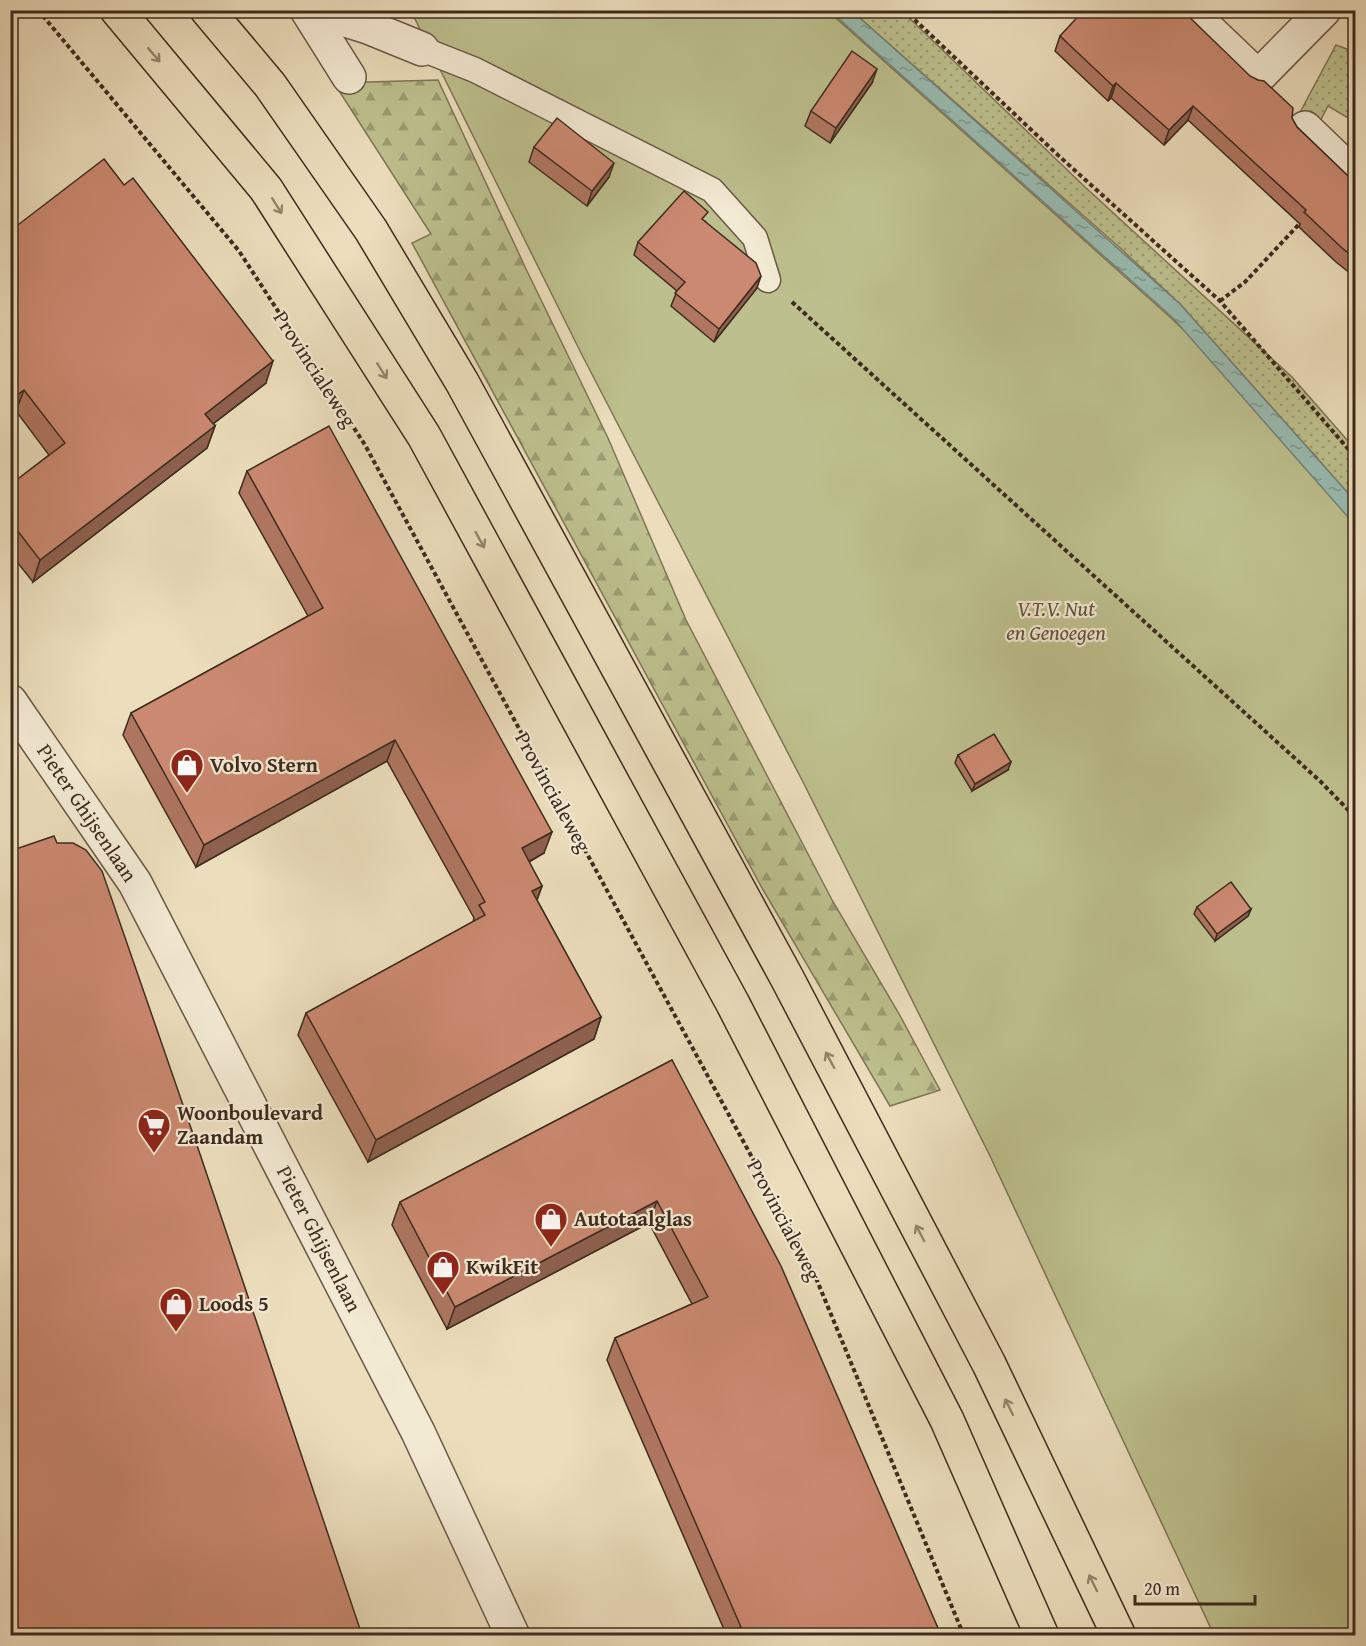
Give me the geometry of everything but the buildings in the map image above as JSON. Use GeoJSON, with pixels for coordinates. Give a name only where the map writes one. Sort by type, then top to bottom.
{"type":"FeatureCollection","features":[{"type":"Feature","properties":{"kind":"main road"},"geometry":{"type":"LineString","coordinates":[[117,10],[267,189],[424,436],[739,1014],[947,1420],[1042,1635]]}},
{"type":"Feature","properties":{"kind":"main road"},"geometry":{"type":"LineString","coordinates":[[207,10],[270,85],[371,230],[462,382],[809,1020],[989,1364],[1119,1635]]}},
{"type":"Feature","properties":{"kind":"street"},"geometry":{"type":"LineString","coordinates":[[307,10],[349,77]]}},
{"type":"Feature","properties":{"kind":"street"},"geometry":{"type":"LineString","coordinates":[[314,10],[368,27],[422,49]]}},
{"type":"Feature","properties":{"kind":"street"},"geometry":{"type":"LineString","coordinates":[[1188,10],[1258,77],[1324,10]]}},
{"type":"Feature","properties":{"kind":"street"},"geometry":{"type":"LineString","coordinates":[[1305,128],[1356,177]]}},
{"type":"Feature","properties":{"kind":"street","name":"Pieter Ghijsenlaan"},"geometry":{"type":"LineString","coordinates":[[10,701],[135,883],[413,1422],[513,1635]]}},
{"type":"Feature","properties":{"kind":"lane"},"geometry":{"type":"LineString","coordinates":[[422,49],[475,70],[712,190],[755,238],[768,280]]}},
{"type":"Feature","properties":{"kind":"path","name":"Provincialeweg"},"geometry":{"type":"LineString","coordinates":[[38,10],[239,251],[365,445],[811,1266],[964,1635]]}},
{"type":"Feature","properties":{"kind":"path"},"geometry":{"type":"LineString","coordinates":[[903,10],[925,28],[1060,157],[1220,301],[1356,458]]}},
{"type":"Feature","properties":{"kind":"path"},"geometry":{"type":"LineString","coordinates":[[1220,301],[1245,282],[1309,214]]}},
{"type":"Feature","properties":{"kind":"path"},"geometry":{"type":"LineString","coordinates":[[768,280],[1320,781],[1356,818]]}},
{"type":"Feature","properties":{"kind":"green space","name":"V.T.V. Nut en Genoegen"},"geometry":{"type":"Polygon","coordinates":[[[411,11],[828,11],[1171,318],[1315,455],[1355,512],[1355,1635],[1214,1635],[990,1156],[803,782],[581,353],[411,11]]]}},
{"type":"Feature","properties":{"kind":"green space"},"geometry":{"type":"Polygon","coordinates":[[[852,11],[900,11],[906,15],[1085,187],[1292,377],[1355,449],[1355,501],[1180,304],[1119,247],[852,11]]]}},
{"type":"Feature","properties":{"kind":"green space"},"geometry":{"type":"Polygon","coordinates":[[[1336,45],[1355,52],[1355,122],[1328,106],[1315,131],[1297,118],[1336,45]]]}},
{"type":"Feature","properties":{"kind":"green space"},"geometry":{"type":"Polygon","coordinates":[[[438,80],[608,438],[686,620],[832,900],[898,1012],[940,1090],[890,1106],[762,888],[412,243],[431,234],[334,83],[438,80]]]}},
{"type":"Feature","properties":{"kind":"water"},"geometry":{"type":"Polygon","coordinates":[[[830,11],[852,11],[1180,304],[1355,501],[1355,525],[1173,318],[830,11]]]}},
{"type":"Feature","properties":{"kind":"place","name":"Volvo Stern"},"geometry":{"type":"Point","coordinates":[187,794]}},
{"type":"Feature","properties":{"kind":"place","name":"Woonboulevard Zaandam"},"geometry":{"type":"Point","coordinates":[154,1154]}},
{"type":"Feature","properties":{"kind":"place","name":"Autotaalglas"},"geometry":{"type":"Point","coordinates":[551,1248]}},
{"type":"Feature","properties":{"kind":"place","name":"KwikFit"},"geometry":{"type":"Point","coordinates":[443,1296]}},
{"type":"Feature","properties":{"kind":"place","name":"Loods 5"},"geometry":{"type":"Point","coordinates":[176,1333]}}]}
